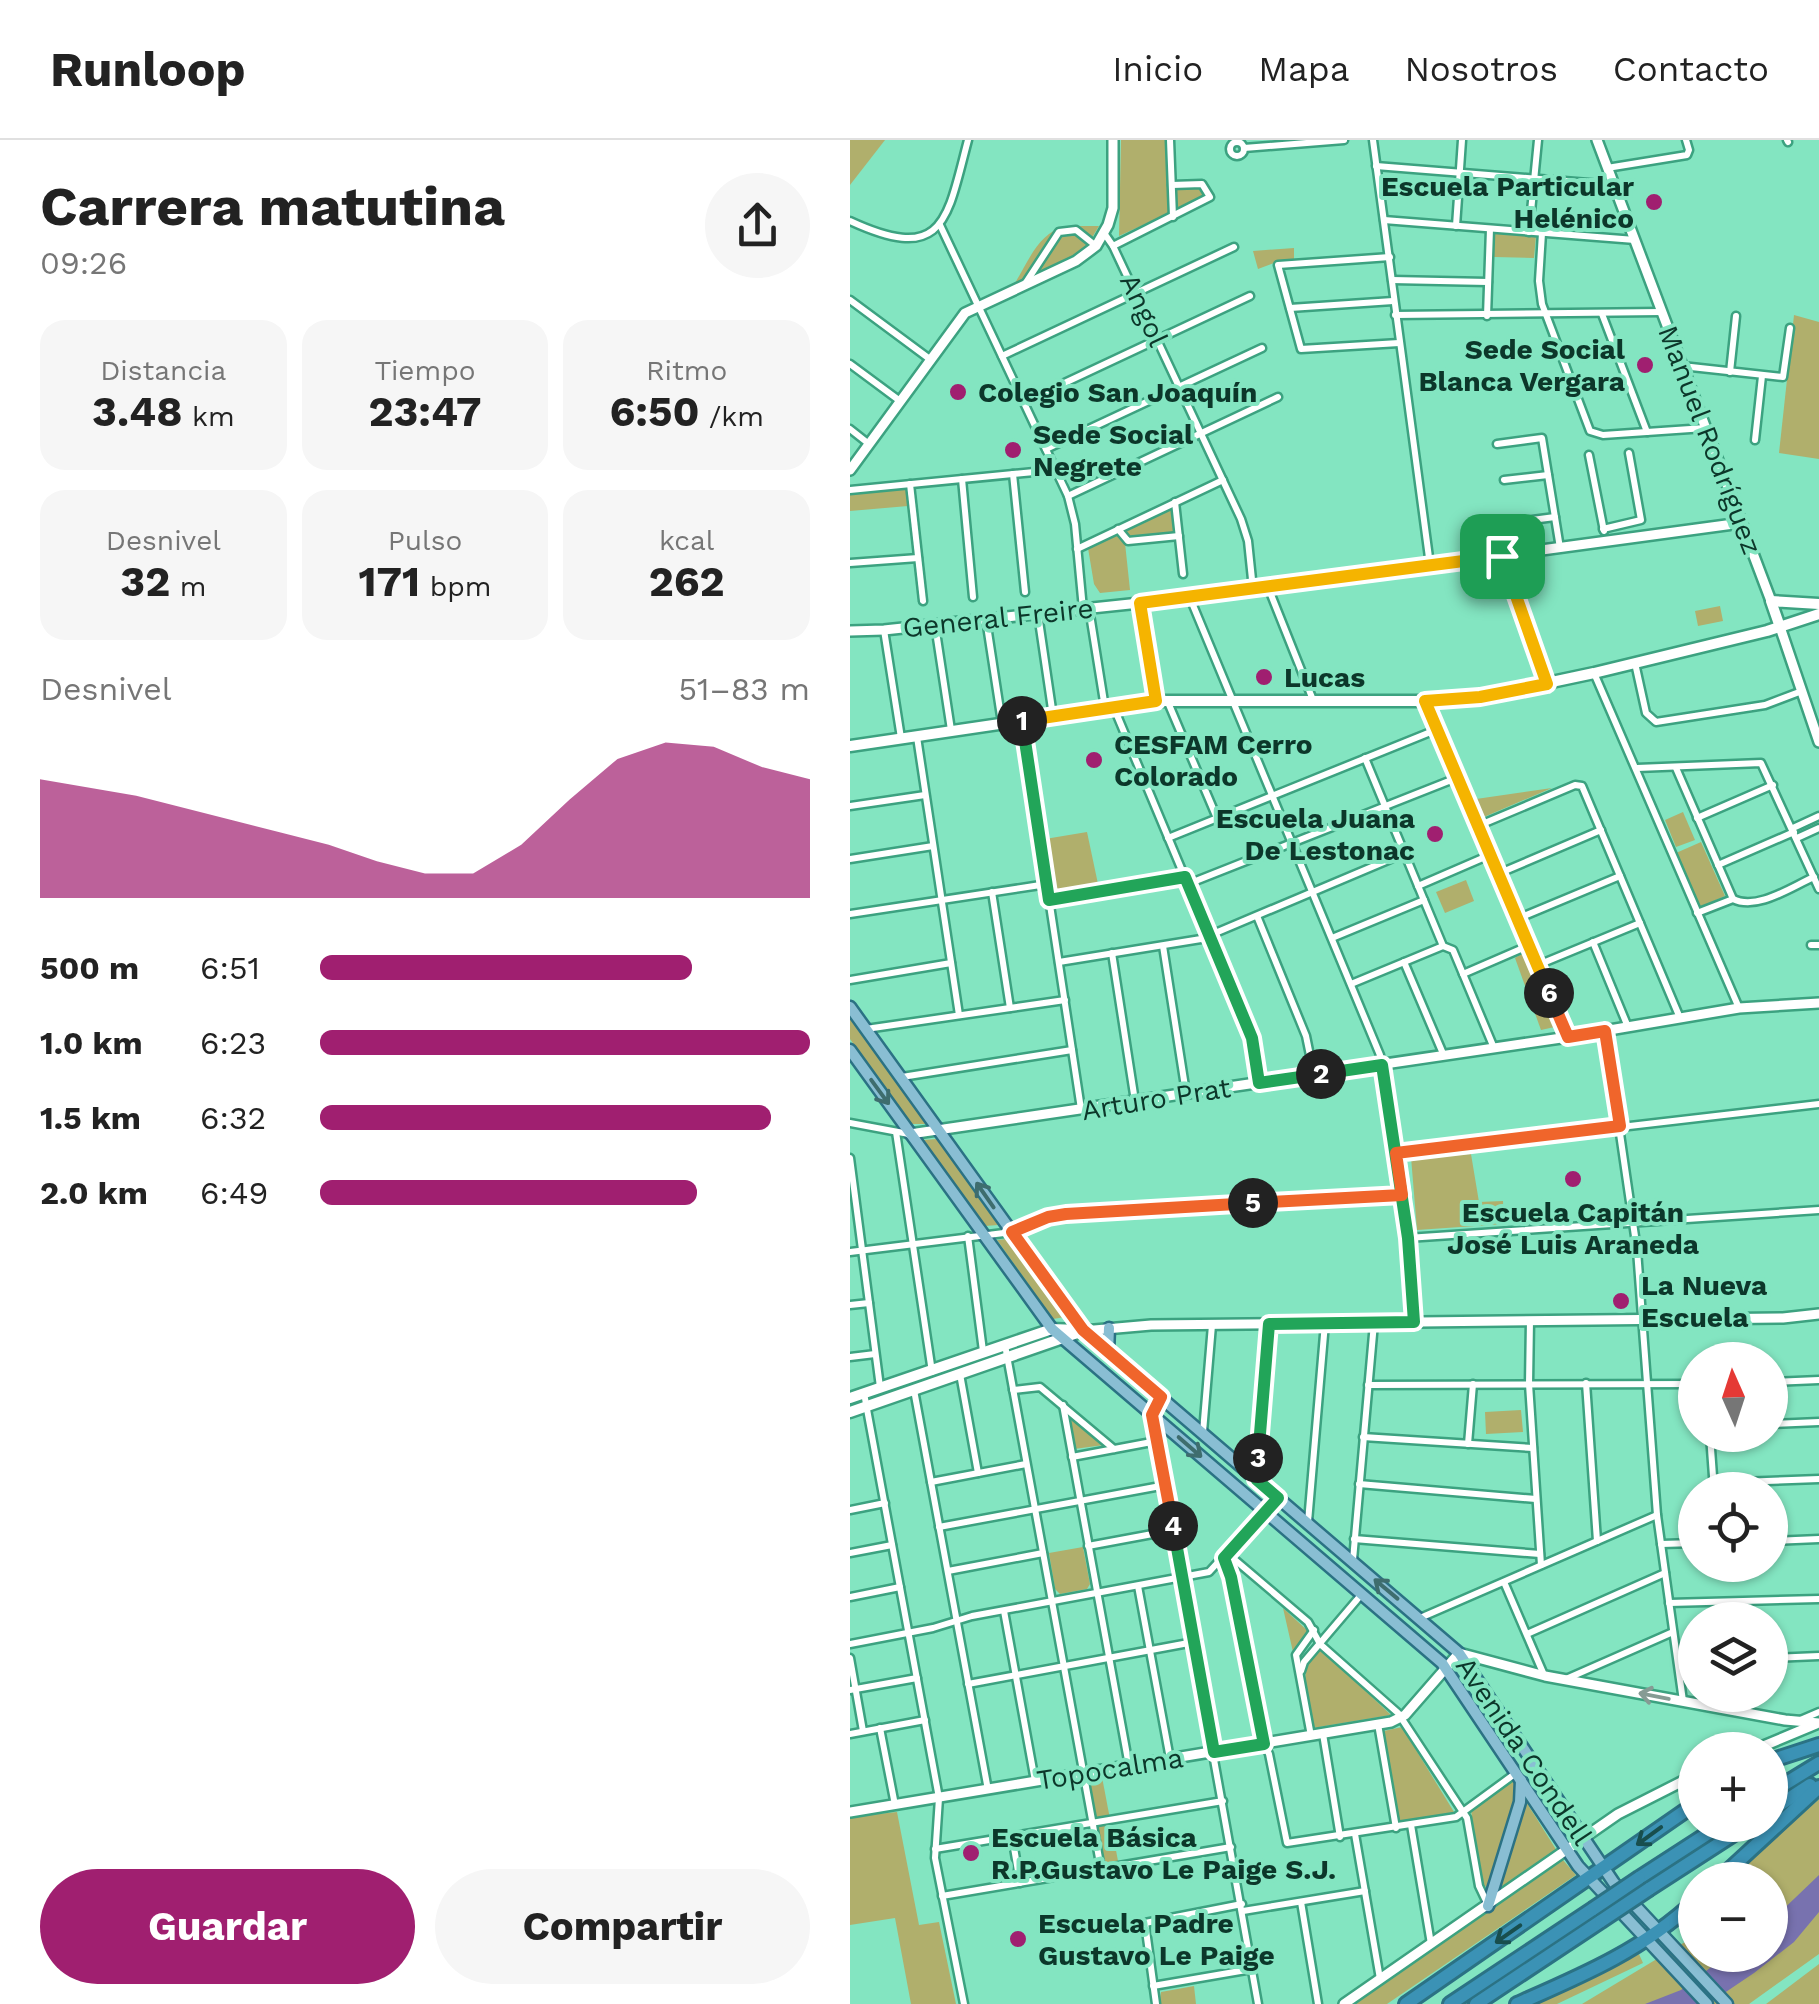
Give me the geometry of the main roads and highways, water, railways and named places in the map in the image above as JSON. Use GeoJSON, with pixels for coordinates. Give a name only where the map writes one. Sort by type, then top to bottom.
{"type":"FeatureCollection","features":[{"type":"Feature","properties":{"kind":"highway"},"geometry":{"type":"LineString","coordinates":[[1788,1755],[1819,1744]]}},
{"type":"Feature","properties":{"kind":"highway"},"geometry":{"type":"LineString","coordinates":[[1788,1782],[1819,1763]]}},
{"type":"Feature","properties":{"kind":"highway"},"geometry":{"type":"LineString","coordinates":[[1788,1800],[1819,1784]]}},
{"type":"Feature","properties":{"kind":"highway"},"geometry":{"type":"LineString","coordinates":[[1737,1862],[1819,1784]]}},
{"type":"Feature","properties":{"kind":"highway"},"geometry":{"type":"LineString","coordinates":[[1406,2004],[1678,1816]]}},
{"type":"Feature","properties":{"kind":"highway"},"geometry":{"type":"LineString","coordinates":[[1644,1884],[1699,1842]]}},
{"type":"Feature","properties":{"kind":"highway"},"geometry":{"type":"LineString","coordinates":[[1450,2004],[1718,1842]]}},
{"type":"Feature","properties":{"kind":"highway"},"geometry":{"type":"LineString","coordinates":[[1476,2004],[1597,1915]]}},
{"type":"Feature","properties":{"kind":"highway"},"geometry":{"type":"LineString","coordinates":[[1517,2004],[1648,1944],[1678,1918]]}},
{"type":"Feature","properties":{"kind":"main road","name":"Manuel Rodríguez"},"geometry":{"type":"LineString","coordinates":[[1780,627],[1771,601],[1819,604]]}},
{"type":"Feature","properties":{"kind":"main road"},"geometry":{"type":"LineString","coordinates":[[850,746],[1162,701],[1425,701],[1480,697],[1594,673],[1819,614]]}},
{"type":"Feature","properties":{"kind":"main road","name":"Avenida Condell"},"geometry":{"type":"LineString","coordinates":[[850,1007],[1083,1330],[1459,1653],[1604,1869],[1728,2004]]}},
{"type":"Feature","properties":{"kind":"main road","name":"Avenida Condell"},"geometry":{"type":"LineString","coordinates":[[850,1050],[1052,1329],[1446,1668],[1588,1879],[1707,2004]]}},
{"type":"Feature","properties":{"kind":"main road"},"geometry":{"type":"LineString","coordinates":[[1108,1353],[1109,1328]]}},
{"type":"Feature","properties":{"kind":"main road"},"geometry":{"type":"LineString","coordinates":[[850,1398],[1052,1329],[1083,1330]]}},
{"type":"Feature","properties":{"kind":"main road"},"geometry":{"type":"LineString","coordinates":[[850,1412],[1083,1330]]}},
{"type":"Feature","properties":{"kind":"main road"},"geometry":{"type":"LineString","coordinates":[[1488,1906],[1520,1802],[1519,1776]]}},
{"type":"Feature","properties":{"kind":"place","name":"Escuela Particular Helénico"},"geometry":{"type":"Point","coordinates":[1654,202]}},
{"type":"Feature","properties":{"kind":"place","name":"Sede Social Blanca Vergara"},"geometry":{"type":"Point","coordinates":[1645,365]}},
{"type":"Feature","properties":{"kind":"place","name":"Colegio San Joaquín"},"geometry":{"type":"Point","coordinates":[958,392]}},
{"type":"Feature","properties":{"kind":"place","name":"Sede Social Negrete"},"geometry":{"type":"Point","coordinates":[1013,450]}},
{"type":"Feature","properties":{"kind":"place","name":"Lucas"},"geometry":{"type":"Point","coordinates":[1264,677]}},
{"type":"Feature","properties":{"kind":"place","name":"CESFAM Cerro Colorado"},"geometry":{"type":"Point","coordinates":[1094,760]}},
{"type":"Feature","properties":{"kind":"place","name":"Escuela Juana De Lestonac"},"geometry":{"type":"Point","coordinates":[1435,834]}},
{"type":"Feature","properties":{"kind":"place","name":"Escuela Capitán José Luis Araneda"},"geometry":{"type":"Point","coordinates":[1573,1179]}},
{"type":"Feature","properties":{"kind":"place","name":"La Nueva Escuela"},"geometry":{"type":"Point","coordinates":[1621,1301]}},
{"type":"Feature","properties":{"kind":"place","name":"Escuela Básica R.P.Gustavo Le Paige S.J."},"geometry":{"type":"Point","coordinates":[971,1853]}},
{"type":"Feature","properties":{"kind":"place","name":"Escuela Padre Gustavo Le Paige"},"geometry":{"type":"Point","coordinates":[1018,1939]}}]}
